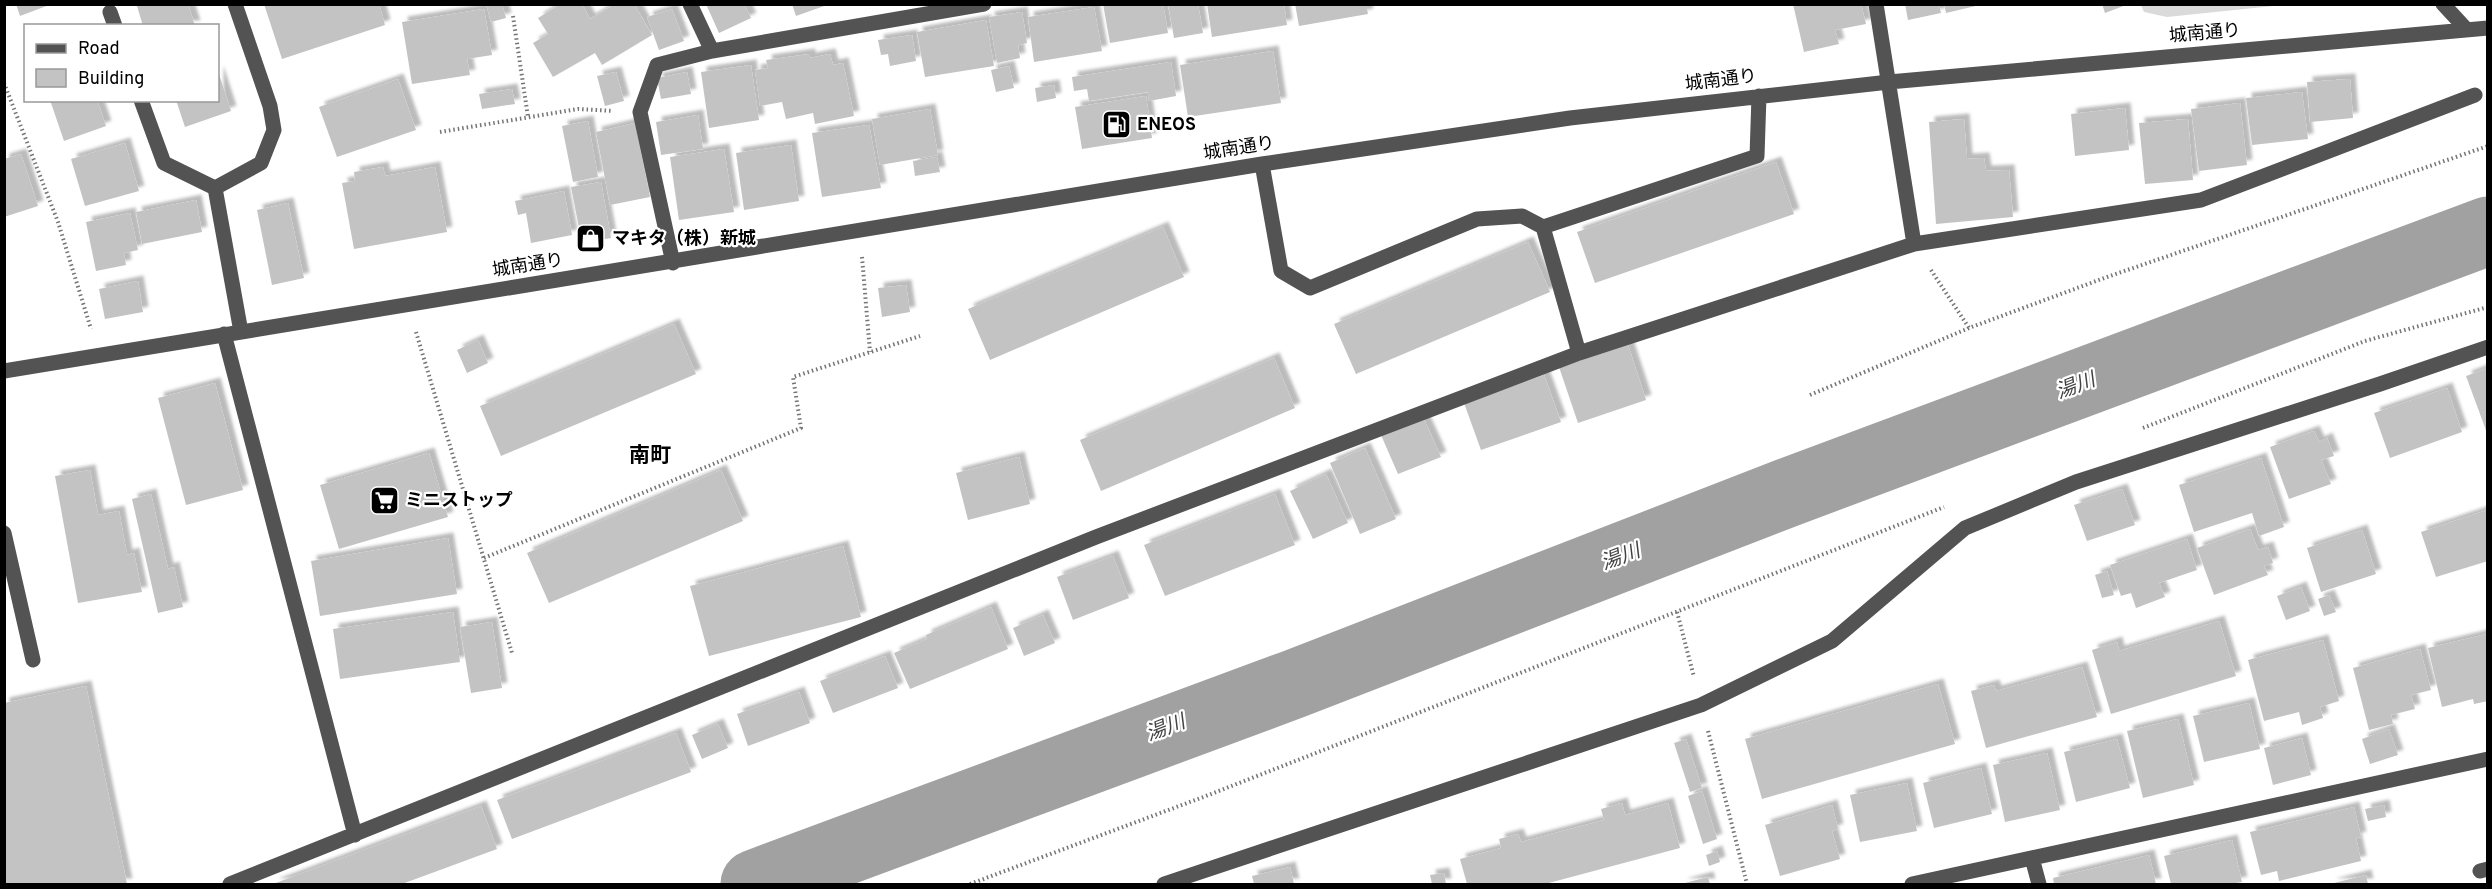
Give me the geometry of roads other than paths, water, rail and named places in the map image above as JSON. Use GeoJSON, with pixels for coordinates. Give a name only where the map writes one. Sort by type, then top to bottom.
{"type":"FeatureCollection","features":[{"type":"Feature","properties":{"kind":"street"},"geometry":{"type":"LineString","coordinates":[[215,188],[261,163],[274,130],[270,106],[235,4]]}},
{"type":"Feature","properties":{"kind":"street"},"geometry":{"type":"LineString","coordinates":[[690,4],[712,51]]}},
{"type":"Feature","properties":{"kind":"street"},"geometry":{"type":"LineString","coordinates":[[673,263],[640,112],[657,65],[712,51],[984,4]]}},
{"type":"Feature","properties":{"kind":"street"},"geometry":{"type":"LineString","coordinates":[[1876,4],[1914,244]]}},
{"type":"Feature","properties":{"kind":"street"},"geometry":{"type":"LineString","coordinates":[[2443,4],[2467,30]]}},
{"type":"Feature","properties":{"kind":"street","name":"城南通り"},"geometry":{"type":"LineString","coordinates":[[4,371],[673,263],[1262,164],[1570,118],[1889,82],[2487,28]]}},
{"type":"Feature","properties":{"kind":"street"},"geometry":{"type":"LineString","coordinates":[[230,885],[1096,537],[1579,353],[1914,244],[2201,200],[2475,95]]}},
{"type":"Feature","properties":{"kind":"street"},"geometry":{"type":"LineString","coordinates":[[1262,164],[1281,272],[1310,288],[1477,219],[1522,216],[1543,227],[1756,156],[1759,96]]}},
{"type":"Feature","properties":{"kind":"street"},"geometry":{"type":"LineString","coordinates":[[142,102],[164,163],[215,188]]}},
{"type":"Feature","properties":{"kind":"street"},"geometry":{"type":"LineString","coordinates":[[215,188],[241,332]]}},
{"type":"Feature","properties":{"kind":"street"},"geometry":{"type":"LineString","coordinates":[[1543,227],[1579,353]]}},
{"type":"Feature","properties":{"kind":"street"},"geometry":{"type":"LineString","coordinates":[[224,334],[355,835]]}},
{"type":"Feature","properties":{"kind":"street"},"geometry":{"type":"LineString","coordinates":[[1164,885],[1200,879],[1701,705],[1832,641],[1965,528],[2076,482],[2487,347]]}},
{"type":"Feature","properties":{"kind":"street"},"geometry":{"type":"LineString","coordinates":[[4,533],[33,660]]}},
{"type":"Feature","properties":{"kind":"street"},"geometry":{"type":"LineString","coordinates":[[1912,885],[2487,759]]}},
{"type":"Feature","properties":{"kind":"street"},"geometry":{"type":"LineString","coordinates":[[2032,858],[2039,885]]}},
{"type":"Feature","properties":{"kind":"waterway","name":"湯川"},"geometry":{"type":"LineString","coordinates":[[755,884],[1294,684],[1789,492],[2488,231]]}},
{"type":"Feature","properties":{"kind":"place","name":"ENEOS"},"geometry":{"type":"Point","coordinates":[1116,125]}},
{"type":"Feature","properties":{"kind":"place","name":"マキタ（株）新城"},"geometry":{"type":"Point","coordinates":[591,239]}},
{"type":"Feature","properties":{"kind":"place","name":"ミニストップ"},"geometry":{"type":"Point","coordinates":[384,501]}},
{"type":"Feature","properties":{"kind":"district","name":"南町"},"geometry":{"type":"Point","coordinates":[650,456]}}]}
